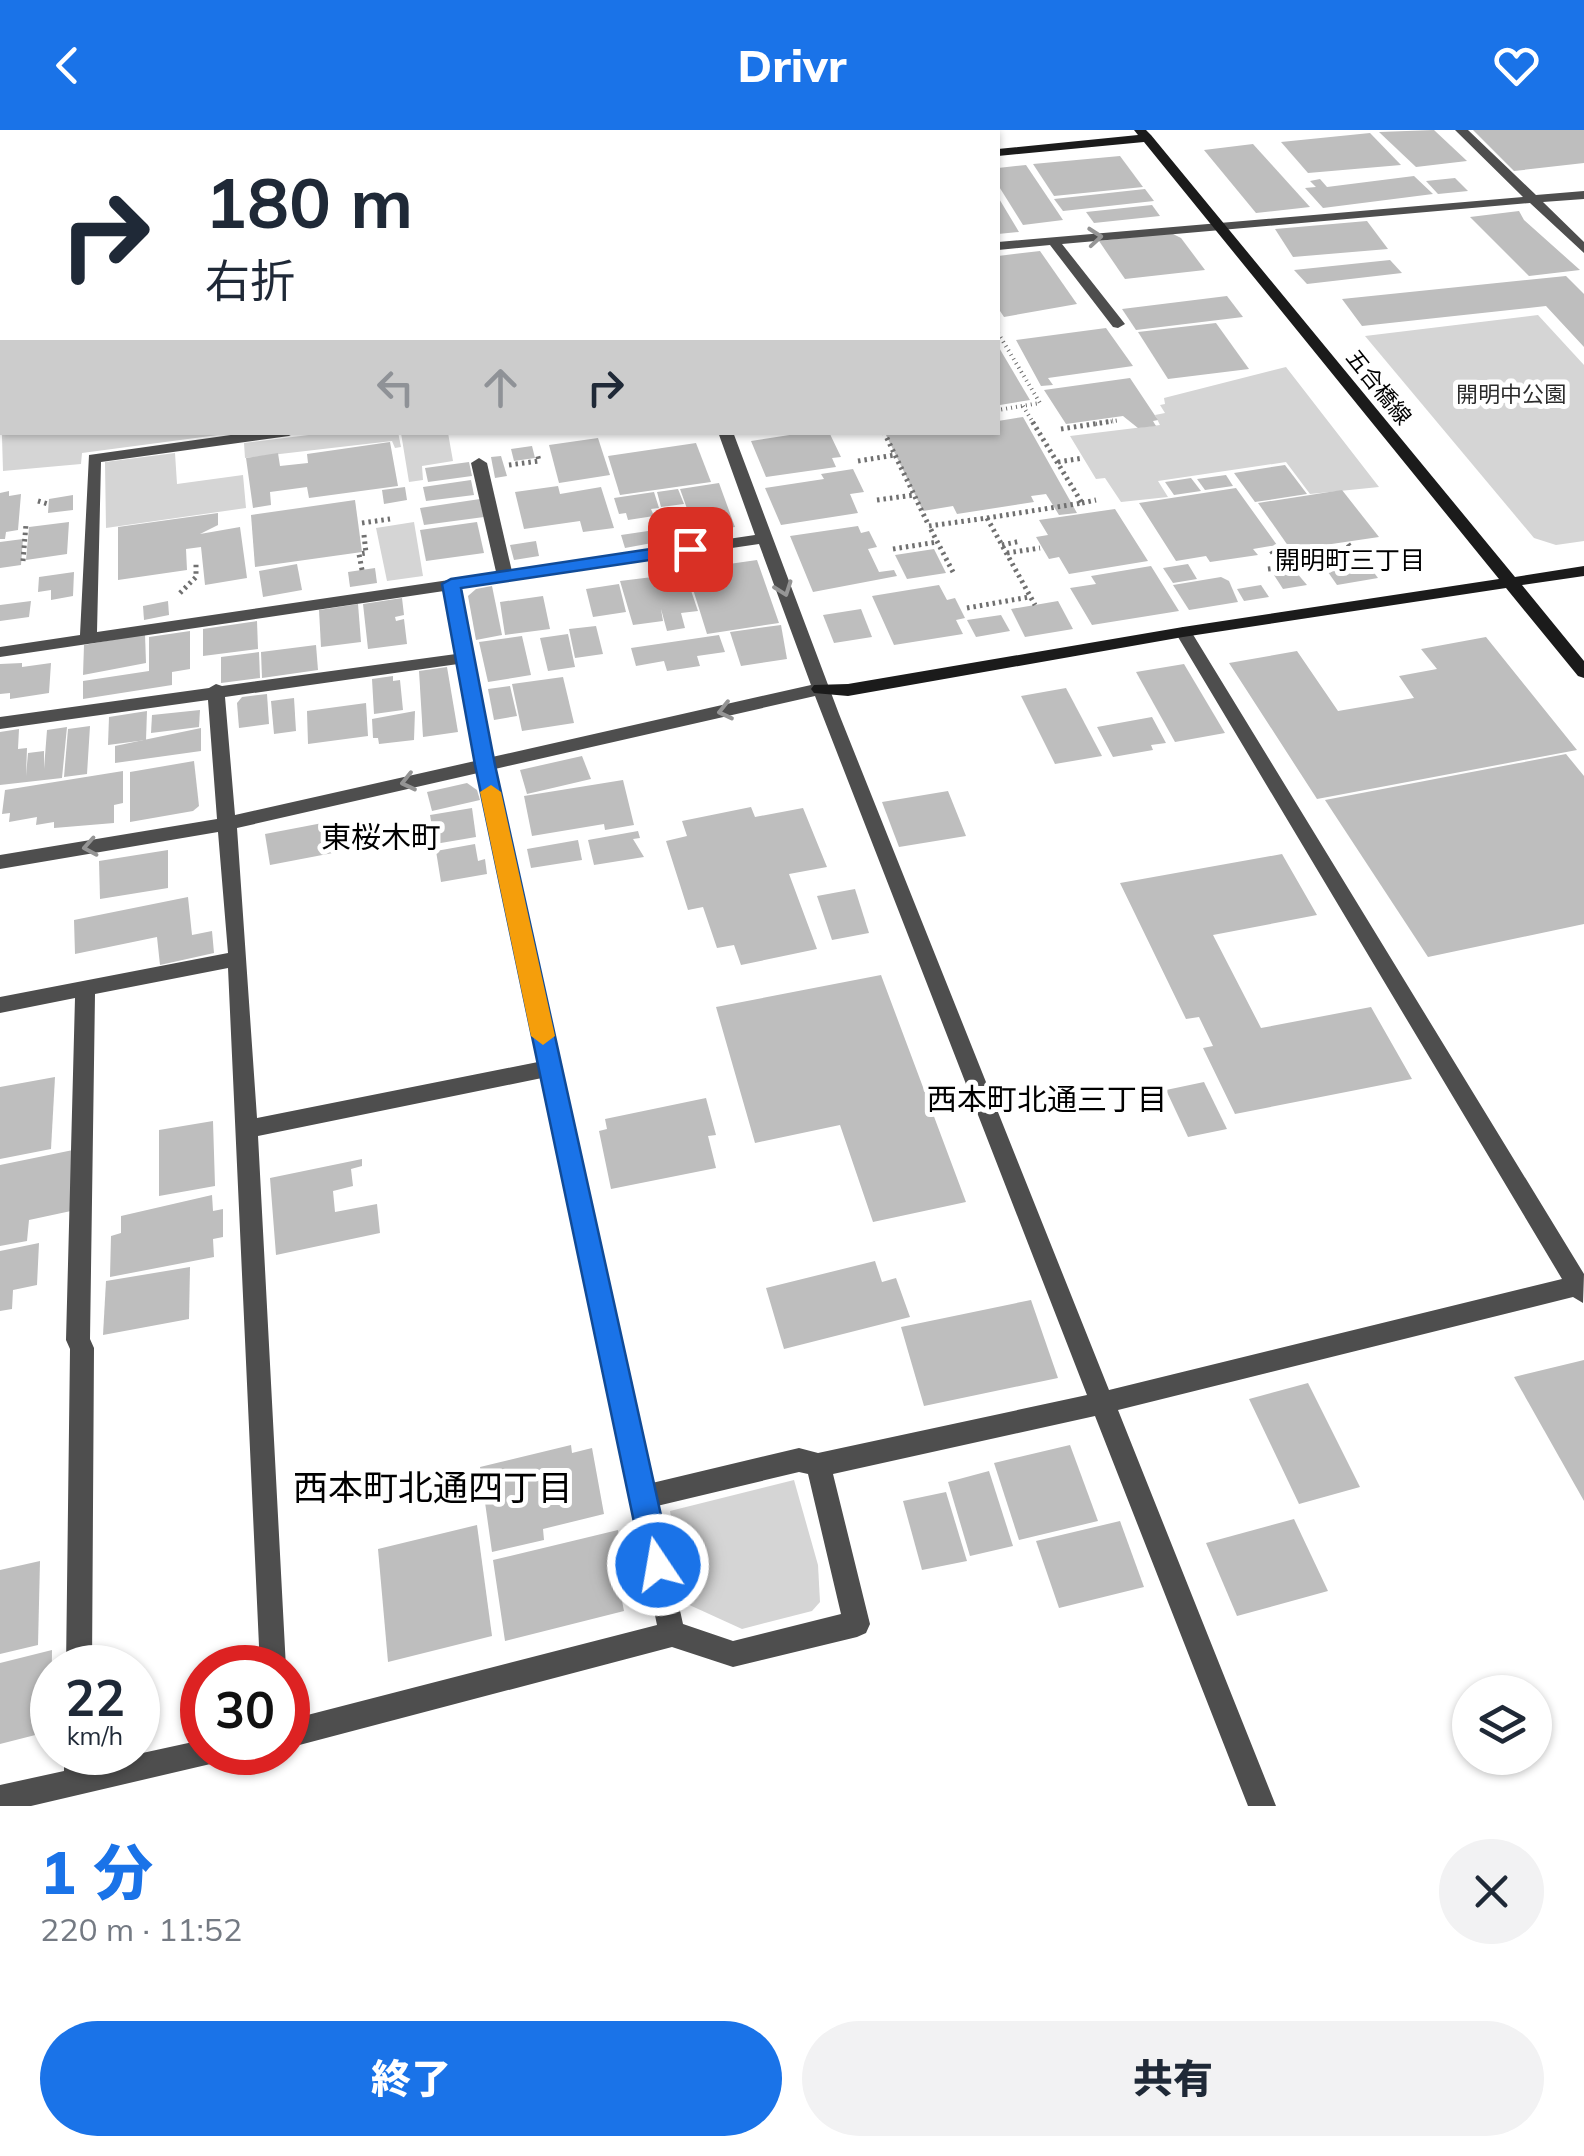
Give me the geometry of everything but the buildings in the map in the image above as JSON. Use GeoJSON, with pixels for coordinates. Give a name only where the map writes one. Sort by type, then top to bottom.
{"type":"FeatureCollection","features":[{"type":"Feature","properties":{"kind":"street"},"geometry":{"type":"LineString","coordinates":[[1461,130],[1584,249]]}},
{"type":"Feature","properties":{"kind":"street"},"geometry":{"type":"LineString","coordinates":[[1000,152],[1143,134]]}},
{"type":"Feature","properties":{"kind":"street","name":"五合橋線"},"geometry":{"type":"LineString","coordinates":[[1143,134],[1584,672]]}},
{"type":"Feature","properties":{"kind":"street"},"geometry":{"type":"LineString","coordinates":[[1000,246],[1584,194]]}},
{"type":"Feature","properties":{"kind":"street"},"geometry":{"type":"LineString","coordinates":[[1053,241],[1118,324]]}},
{"type":"Feature","properties":{"kind":"street"},"geometry":{"type":"LineString","coordinates":[[88,639],[94,458],[266,435]]}},
{"type":"Feature","properties":{"kind":"street"},"geometry":{"type":"LineString","coordinates":[[726,435],[820,689],[1262,1806]]}},
{"type":"Feature","properties":{"kind":"street"},"geometry":{"type":"LineString","coordinates":[[479,463],[504,576]]}},
{"type":"Feature","properties":{"kind":"street"},"geometry":{"type":"LineString","coordinates":[[0,652],[765,538]]}},
{"type":"Feature","properties":{"kind":"street"},"geometry":{"type":"LineString","coordinates":[[0,862],[225,824],[820,689],[848,690],[1183,632],[1584,572]]}},
{"type":"Feature","properties":{"kind":"street"},"geometry":{"type":"LineString","coordinates":[[451,584],[485,765],[672,1634]]}},
{"type":"Feature","properties":{"kind":"street"},"geometry":{"type":"LineString","coordinates":[[644,1497],[799,1460],[818,1465],[1102,1403],[1582,1288],[1183,632]]}},
{"type":"Feature","properties":{"kind":"street"},"geometry":{"type":"LineString","coordinates":[[0,723],[464,658]]}},
{"type":"Feature","properties":{"kind":"street"},"geometry":{"type":"LineString","coordinates":[[216,690],[238,959],[272,1645]]}},
{"type":"Feature","properties":{"kind":"street"},"geometry":{"type":"LineString","coordinates":[[0,1006],[238,959]]}},
{"type":"Feature","properties":{"kind":"street"},"geometry":{"type":"LineString","coordinates":[[79,1645],[82,1348],[78,1340],[86,989]]}},
{"type":"Feature","properties":{"kind":"street"},"geometry":{"type":"LineString","coordinates":[[246,1129],[550,1068]]}},
{"type":"Feature","properties":{"kind":"street"},"geometry":{"type":"LineString","coordinates":[[310,1728],[672,1634],[732,1654],[857,1624],[818,1465]]}},
{"type":"Feature","properties":{"kind":"street"},"geometry":{"type":"LineString","coordinates":[[0,1800],[180,1759]]}},
{"type":"Feature","properties":{"kind":"street"},"geometry":{"type":"LineString","coordinates":[[78,1775],[78,1782]]}},
{"type":"Feature","properties":{"kind":"path"},"geometry":{"type":"LineString","coordinates":[[1000,337],[1040,403],[1000,410]]}},
{"type":"Feature","properties":{"kind":"path"},"geometry":{"type":"LineString","coordinates":[[1023,406],[1082,503]]}},
{"type":"Feature","properties":{"kind":"path"},"geometry":{"type":"LineString","coordinates":[[1062,429],[1120,420]]}},
{"type":"Feature","properties":{"kind":"path"},"geometry":{"type":"LineString","coordinates":[[885,435],[953,572]]}},
{"type":"Feature","properties":{"kind":"path"},"geometry":{"type":"LineString","coordinates":[[858,461],[895,456]]}},
{"type":"Feature","properties":{"kind":"path"},"geometry":{"type":"LineString","coordinates":[[1058,462],[1083,458]]}},
{"type":"Feature","properties":{"kind":"path"},"geometry":{"type":"LineString","coordinates":[[878,500],[914,494]]}},
{"type":"Feature","properties":{"kind":"path"},"geometry":{"type":"LineString","coordinates":[[916,525],[1096,500]]}},
{"type":"Feature","properties":{"kind":"path"},"geometry":{"type":"LineString","coordinates":[[38,502],[48,504]]}},
{"type":"Feature","properties":{"kind":"path"},"geometry":{"type":"LineString","coordinates":[[987,518],[1035,605]]}},
{"type":"Feature","properties":{"kind":"path"},"geometry":{"type":"LineString","coordinates":[[362,523],[390,519]]}},
{"type":"Feature","properties":{"kind":"path"},"geometry":{"type":"LineString","coordinates":[[24,562],[26,524]]}},
{"type":"Feature","properties":{"kind":"path"},"geometry":{"type":"LineString","coordinates":[[362,570],[359,554],[366,553],[364,535]]}},
{"type":"Feature","properties":{"kind":"path"},"geometry":{"type":"LineString","coordinates":[[1002,545],[1021,541]]}},
{"type":"Feature","properties":{"kind":"path"},"geometry":{"type":"LineString","coordinates":[[894,549],[938,542]]}},
{"type":"Feature","properties":{"kind":"path"},"geometry":{"type":"LineString","coordinates":[[1348,544],[1363,559],[1360,549]]}},
{"type":"Feature","properties":{"kind":"path"},"geometry":{"type":"LineString","coordinates":[[1006,553],[1040,548]]}},
{"type":"Feature","properties":{"kind":"path"},"geometry":{"type":"LineString","coordinates":[[1268,570],[1283,567],[1270,549]]}},
{"type":"Feature","properties":{"kind":"path"},"geometry":{"type":"LineString","coordinates":[[176,598],[196,577],[196,562]]}},
{"type":"Feature","properties":{"kind":"path"},"geometry":{"type":"LineString","coordinates":[[966,608],[1030,597]]}},
{"type":"Feature","properties":{"kind":"green space","name":"開明中公園"},"geometry":{"type":"Polygon","coordinates":[[[1538,315],[1584,365],[1584,541],[1556,545],[1534,538],[1365,336],[1538,315]]]}},
{"type":"Feature","properties":{"kind":"green space"},"geometry":{"type":"Polygon","coordinates":[[[1286,367],[1379,487],[1310,494],[1286,462],[1158,481],[1168,497],[1121,502],[1105,478],[1096,479],[1070,436],[1160,425],[1155,415],[1165,413],[1160,405],[1165,404],[1164,398],[1286,367]]]}},
{"type":"Feature","properties":{"kind":"green space"},"geometry":{"type":"Polygon","coordinates":[[[2,435],[218,435],[82,453],[81,464],[3,471],[2,435]]]}},
{"type":"Feature","properties":{"kind":"green space"},"geometry":{"type":"Polygon","coordinates":[[[309,435],[399,435],[401,447],[395,448],[392,441],[245,458],[244,443],[309,435]]]}},
{"type":"Feature","properties":{"kind":"green space"},"geometry":{"type":"Polygon","coordinates":[[[401,435],[448,435],[453,461],[422,466],[423,480],[409,482],[401,435]]]}},
{"type":"Feature","properties":{"kind":"green space"},"geometry":{"type":"Polygon","coordinates":[[[175,453],[177,484],[243,475],[246,508],[106,528],[105,462],[175,453]]]}},
{"type":"Feature","properties":{"kind":"green space"},"geometry":{"type":"Polygon","coordinates":[[[414,522],[423,576],[387,581],[376,528],[414,522]]]}},
{"type":"Feature","properties":{"kind":"green space"},"geometry":{"type":"Polygon","coordinates":[[[794,1480],[818,1565],[820,1602],[812,1611],[742,1629],[685,1603],[670,1511],[794,1480]]]}},
{"type":"Feature","properties":{"kind":"slow traffic"},"geometry":{"type":"LineString","coordinates":[[491,792],[543,1036]]}},
{"type":"Feature","properties":{"kind":"district","name":"開明町三丁目"},"geometry":{"type":"Point","coordinates":[1350,560]}},
{"type":"Feature","properties":{"kind":"district","name":"東桜木町"},"geometry":{"type":"Point","coordinates":[381,838]}},
{"type":"Feature","properties":{"kind":"district","name":"西本町北通三丁目"},"geometry":{"type":"Point","coordinates":[1047,1100]}},
{"type":"Feature","properties":{"kind":"district","name":"西本町北通四丁目"},"geometry":{"type":"Point","coordinates":[433,1488]}},
{"type":"Feature","properties":{"kind":"route"},"geometry":{"type":"LineString","coordinates":[[658,1565],[485,765],[451,584],[690,549]]}}]}
